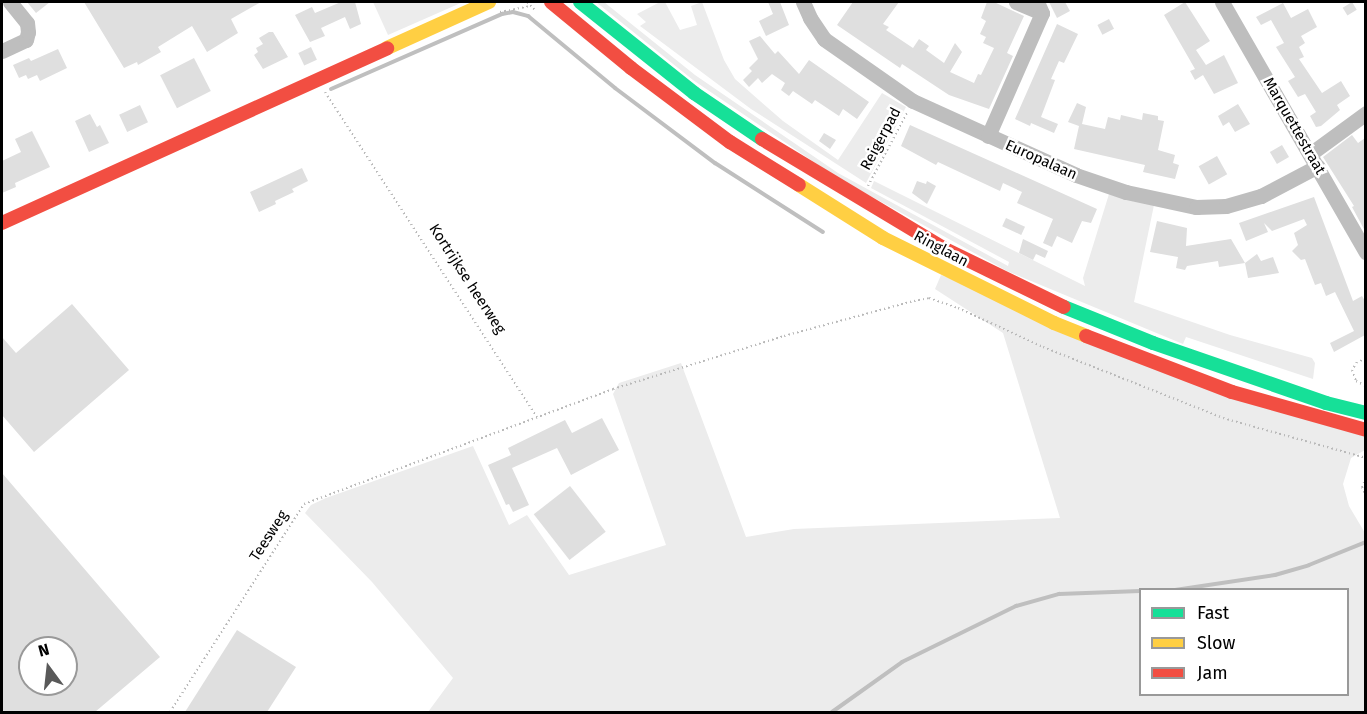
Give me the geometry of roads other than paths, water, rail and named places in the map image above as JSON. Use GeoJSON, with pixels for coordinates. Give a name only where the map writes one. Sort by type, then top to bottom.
{"type":"FeatureCollection","features":[{"type":"Feature","properties":{"kind":"main road","name":"Ringlaan"},"geometry":{"type":"LineString","coordinates":[[580,2],[713,106],[791,159],[945,249],[1078,314],[1153,343],[1326,403],[1365,413]]}},
{"type":"Feature","properties":{"kind":"main road","name":"Ringlaan"},"geometry":{"type":"LineString","coordinates":[[545,4],[730,142],[883,238],[1054,323],[1152,363],[1232,392],[1365,430]]}},
{"type":"Feature","properties":{"kind":"main road"},"geometry":{"type":"LineString","coordinates":[[2,223],[317,79],[492,8]]}},
{"type":"Feature","properties":{"kind":"street"},"geometry":{"type":"LineString","coordinates":[[2,51],[26,40],[28,32],[27,23],[10,2]]}},
{"type":"Feature","properties":{"kind":"street","name":"Europalaan"},"geometry":{"type":"LineString","coordinates":[[803,2],[810,18],[824,39],[913,101],[1076,175],[1126,192],[1196,207],[1226,206],[1261,196],[1314,160],[1365,113]]}},
{"type":"Feature","properties":{"kind":"street"},"geometry":{"type":"LineString","coordinates":[[988,136],[1039,7],[1016,2]]}},
{"type":"Feature","properties":{"kind":"street","name":"Marquettestraat"},"geometry":{"type":"LineString","coordinates":[[1222,2],[1365,252]]}},
{"type":"Feature","properties":{"kind":"waterway"},"geometry":{"type":"LineString","coordinates":[[331,89],[502,14],[513,12],[528,16],[615,88],[715,163],[823,232]]}},
{"type":"Feature","properties":{"kind":"waterway"},"geometry":{"type":"LineString","coordinates":[[1188,588],[1275,575],[1309,565],[1366,542]]}},
{"type":"Feature","properties":{"kind":"waterway"},"geometry":{"type":"LineString","coordinates":[[832,712],[902,662],[1016,606],[1059,594],[1139,591]]}}]}
